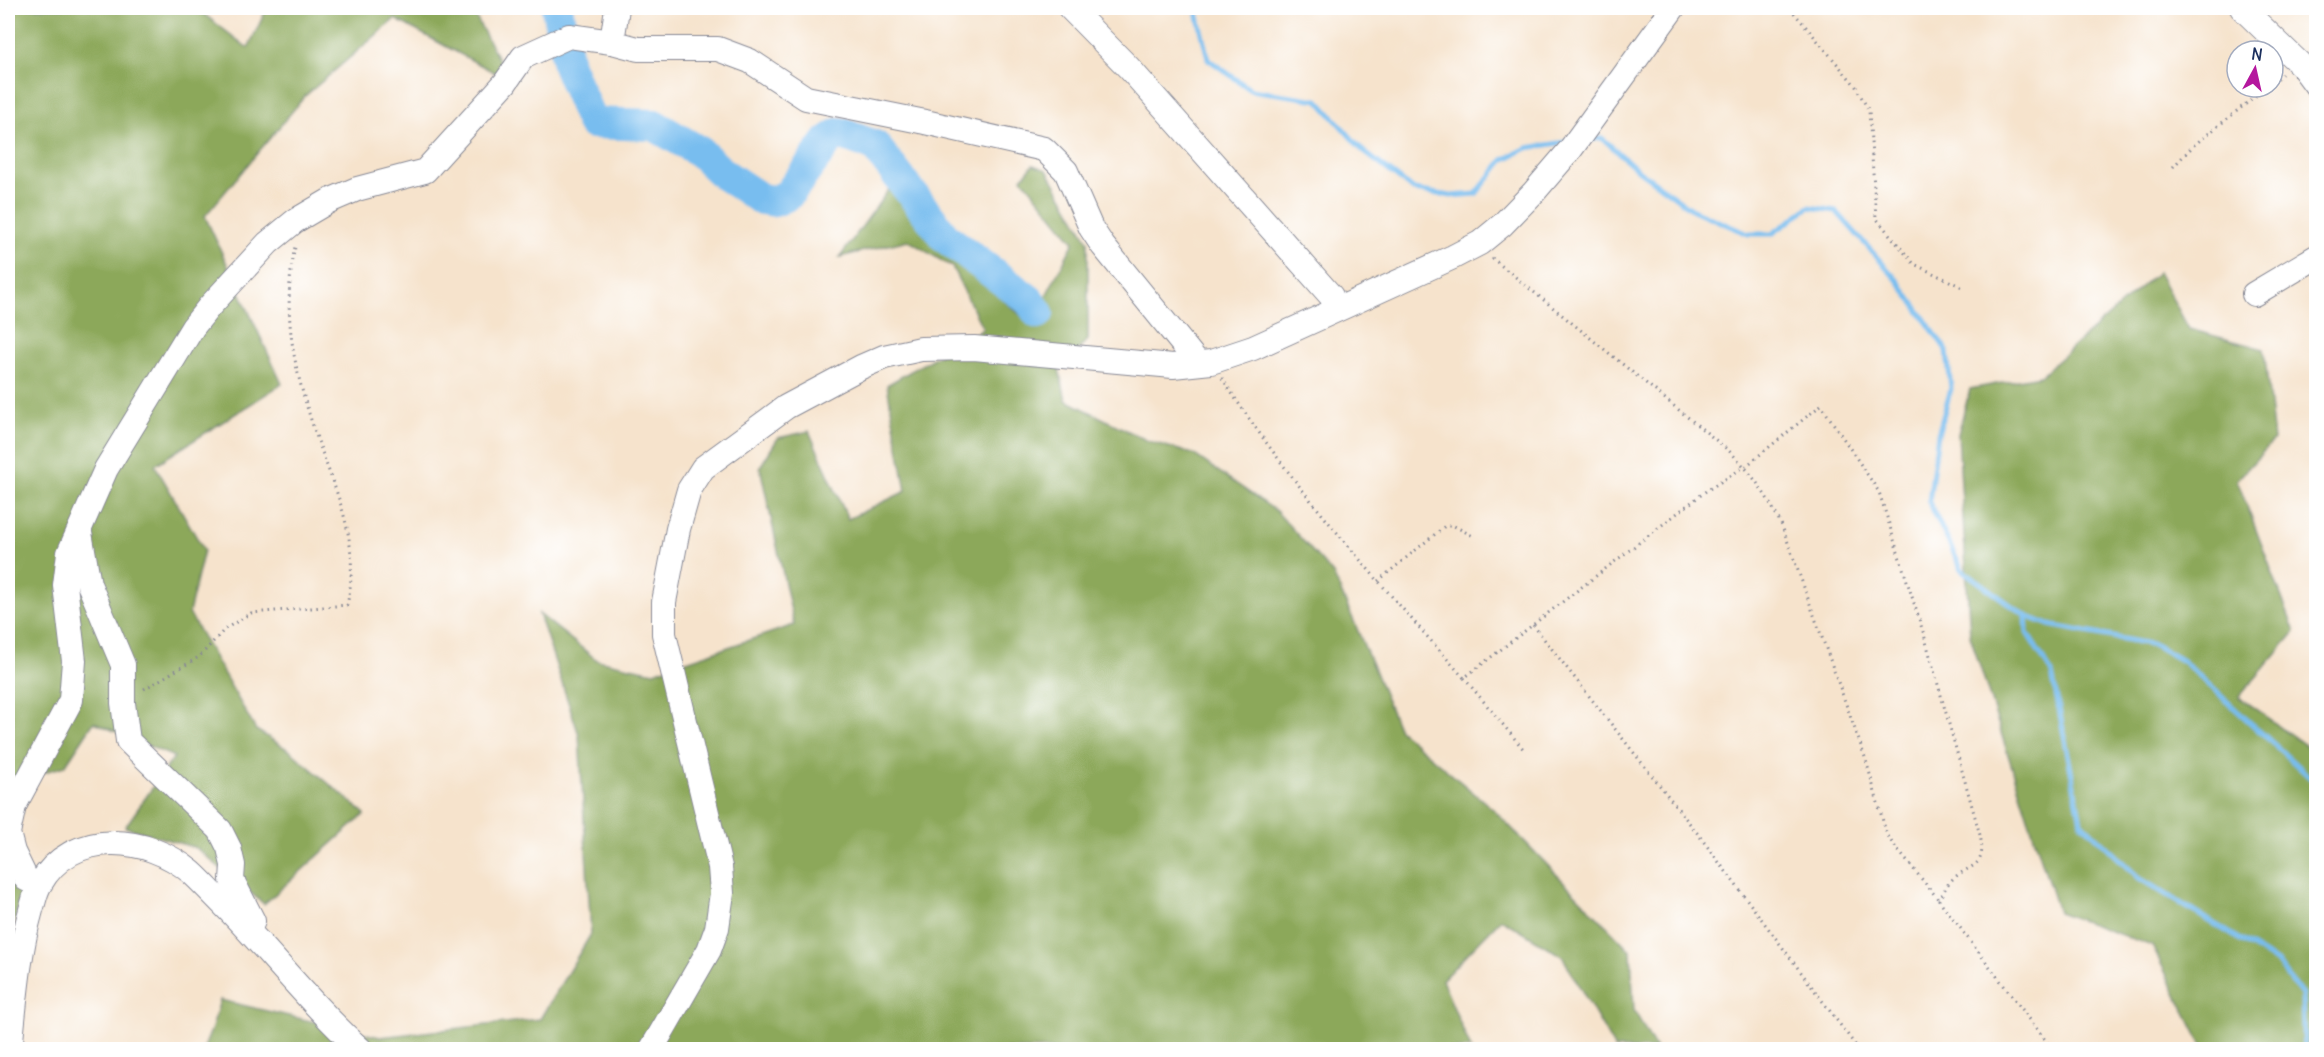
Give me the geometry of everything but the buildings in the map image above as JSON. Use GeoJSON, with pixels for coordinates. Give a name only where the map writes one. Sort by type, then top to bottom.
{"type":"FeatureCollection","features":[{"type":"Feature","properties":{"kind":"street"},"geometry":{"type":"LineString","coordinates":[[612,42],[617,8]]}},
{"type":"Feature","properties":{"kind":"street"},"geometry":{"type":"LineString","coordinates":[[1070,8],[1129,68],[1331,296],[1337,309]]}},
{"type":"Feature","properties":{"kind":"street"},"geometry":{"type":"LineString","coordinates":[[651,1050],[709,950],[720,911],[720,867],[664,634],[664,602],[680,518],[689,490],[703,468],[786,407],[884,357],[921,349],[974,348],[1173,366],[1205,362],[1253,348],[1480,243],[1516,211],[1570,150],[1673,8]]}},
{"type":"Feature","properties":{"kind":"street"},"geometry":{"type":"LineString","coordinates":[[2241,8],[2302,66],[2316,85]]}},
{"type":"Feature","properties":{"kind":"street"},"geometry":{"type":"LineString","coordinates":[[39,885],[26,879],[13,852],[8,833],[14,806],[71,700],[74,662],[65,585],[69,553],[106,469],[193,327],[268,243],[298,219],[328,201],[357,189],[425,171],[505,83],[522,57],[569,36],[612,42],[638,49],[699,47],[718,49],[750,61],[806,98],[936,124],[1044,149],[1066,171],[1091,228],[1103,246],[1205,362]]}},
{"type":"Feature","properties":{"kind":"street"},"geometry":{"type":"LineString","coordinates":[[2254,294],[2316,257]]}},
{"type":"Feature","properties":{"kind":"street"},"geometry":{"type":"LineString","coordinates":[[79,532],[89,585],[123,665],[123,700],[128,741],[220,830],[229,848],[233,865],[232,880],[254,921],[249,930]]}},
{"type":"Feature","properties":{"kind":"street"},"geometry":{"type":"LineString","coordinates":[[10,1050],[21,952],[39,885],[60,861],[84,846],[112,842],[158,852],[191,872],[249,930],[343,1034],[361,1050]]}},
{"type":"Feature","properties":{"kind":"path"},"geometry":{"type":"LineString","coordinates":[[1790,8],[1855,85],[1869,111],[1876,218],[1914,264],[1962,287]]}},
{"type":"Feature","properties":{"kind":"path"},"geometry":{"type":"LineString","coordinates":[[2173,167],[2193,146],[2252,99]]}},
{"type":"Feature","properties":{"kind":"path"},"geometry":{"type":"LineString","coordinates":[[123,700],[131,699],[199,657],[225,629],[251,613],[347,605],[350,566],[349,528],[341,500],[314,431],[294,358],[289,330],[289,279],[300,225],[298,219]]}},
{"type":"Feature","properties":{"kind":"path"},"geometry":{"type":"LineString","coordinates":[[1480,243],[1487,254],[1745,466],[1772,504],[1782,526],[1866,760],[1889,837],[2053,1050]]}},
{"type":"Feature","properties":{"kind":"path"},"geometry":{"type":"LineString","coordinates":[[1205,362],[1254,429],[1378,581],[1525,751]]}},
{"type":"Feature","properties":{"kind":"path"},"geometry":{"type":"LineString","coordinates":[[1464,678],[1706,491],[1745,466],[1821,405],[1879,492],[1948,717],[1983,849],[1977,864],[1950,882],[1939,900]]}},
{"type":"Feature","properties":{"kind":"path"},"geometry":{"type":"LineString","coordinates":[[1378,581],[1445,526],[1454,526],[1473,536]]}},
{"type":"Feature","properties":{"kind":"path"},"geometry":{"type":"LineString","coordinates":[[1533,626],[1698,834],[1859,1050]]}},
{"type":"Feature","properties":{"kind":"green space"},"geometry":{"type":"Polygon","coordinates":[[[8,8],[196,8],[248,48],[267,8],[471,8],[510,81],[395,19],[305,96],[205,216],[282,384],[155,465],[204,550],[189,613],[256,730],[289,750],[365,814],[264,904],[196,848],[125,827],[174,757],[94,722],[65,766],[16,780],[8,817],[8,8]]]}},
{"type":"Feature","properties":{"kind":"green space"},"geometry":{"type":"Polygon","coordinates":[[[1033,165],[1047,170],[1088,241],[1088,340],[1059,369],[1066,400],[1148,441],[1193,454],[1276,511],[1333,574],[1399,730],[1494,810],[1631,951],[1634,1010],[1656,1049],[1615,1049],[1562,956],[1501,919],[1442,980],[1471,1049],[203,1050],[220,1000],[380,1037],[540,1019],[591,934],[579,735],[539,614],[597,660],[654,672],[794,625],[760,467],[778,438],[809,431],[848,519],[906,491],[887,385],[983,329],[952,267],[908,240],[840,257],[892,185],[942,246],[1031,324],[1074,242],[1022,178],[1033,165]]]}},
{"type":"Feature","properties":{"kind":"green space"},"geometry":{"type":"Polygon","coordinates":[[[2158,272],[2189,329],[2264,349],[2274,440],[2237,480],[2295,632],[2239,697],[2316,753],[2316,1049],[2204,1049],[2152,946],[2058,912],[1970,635],[1958,434],[1970,389],[2040,376],[2158,272]]]}},
{"type":"Feature","properties":{"kind":"green space"},"geometry":{"type":"Polygon","coordinates":[[[8,863],[21,893],[8,951],[8,863]]]}},
{"type":"Feature","properties":{"kind":"waterway"},"geometry":{"type":"LineString","coordinates":[[557,8],[568,65],[592,123],[654,125],[700,152],[722,173],[761,199],[775,201],[788,195],[828,141],[840,133],[875,146],[946,238],[1029,300],[1038,313]]}},
{"type":"Feature","properties":{"kind":"waterway"},"geometry":{"type":"LineString","coordinates":[[1196,8],[1208,59],[1251,90],[1318,100],[1363,151],[1414,190],[1451,196],[1476,194],[1503,160],[1527,148],[1566,142]]}},
{"type":"Feature","properties":{"kind":"waterway"},"geometry":{"type":"LineString","coordinates":[[1587,140],[1602,138],[1638,170],[1693,210],[1748,234],[1772,234],[1809,207],[1836,211],[1898,281],[1947,351],[1951,389],[1938,434],[1929,502],[1962,570],[2026,616],[2049,625],[2155,645],[2183,661],[2316,783]]}},
{"type":"Feature","properties":{"kind":"waterway"},"geometry":{"type":"LineString","coordinates":[[2026,616],[2027,633],[2052,673],[2081,822],[2139,878],[2277,962],[2302,995],[2304,1050]]}}]}
